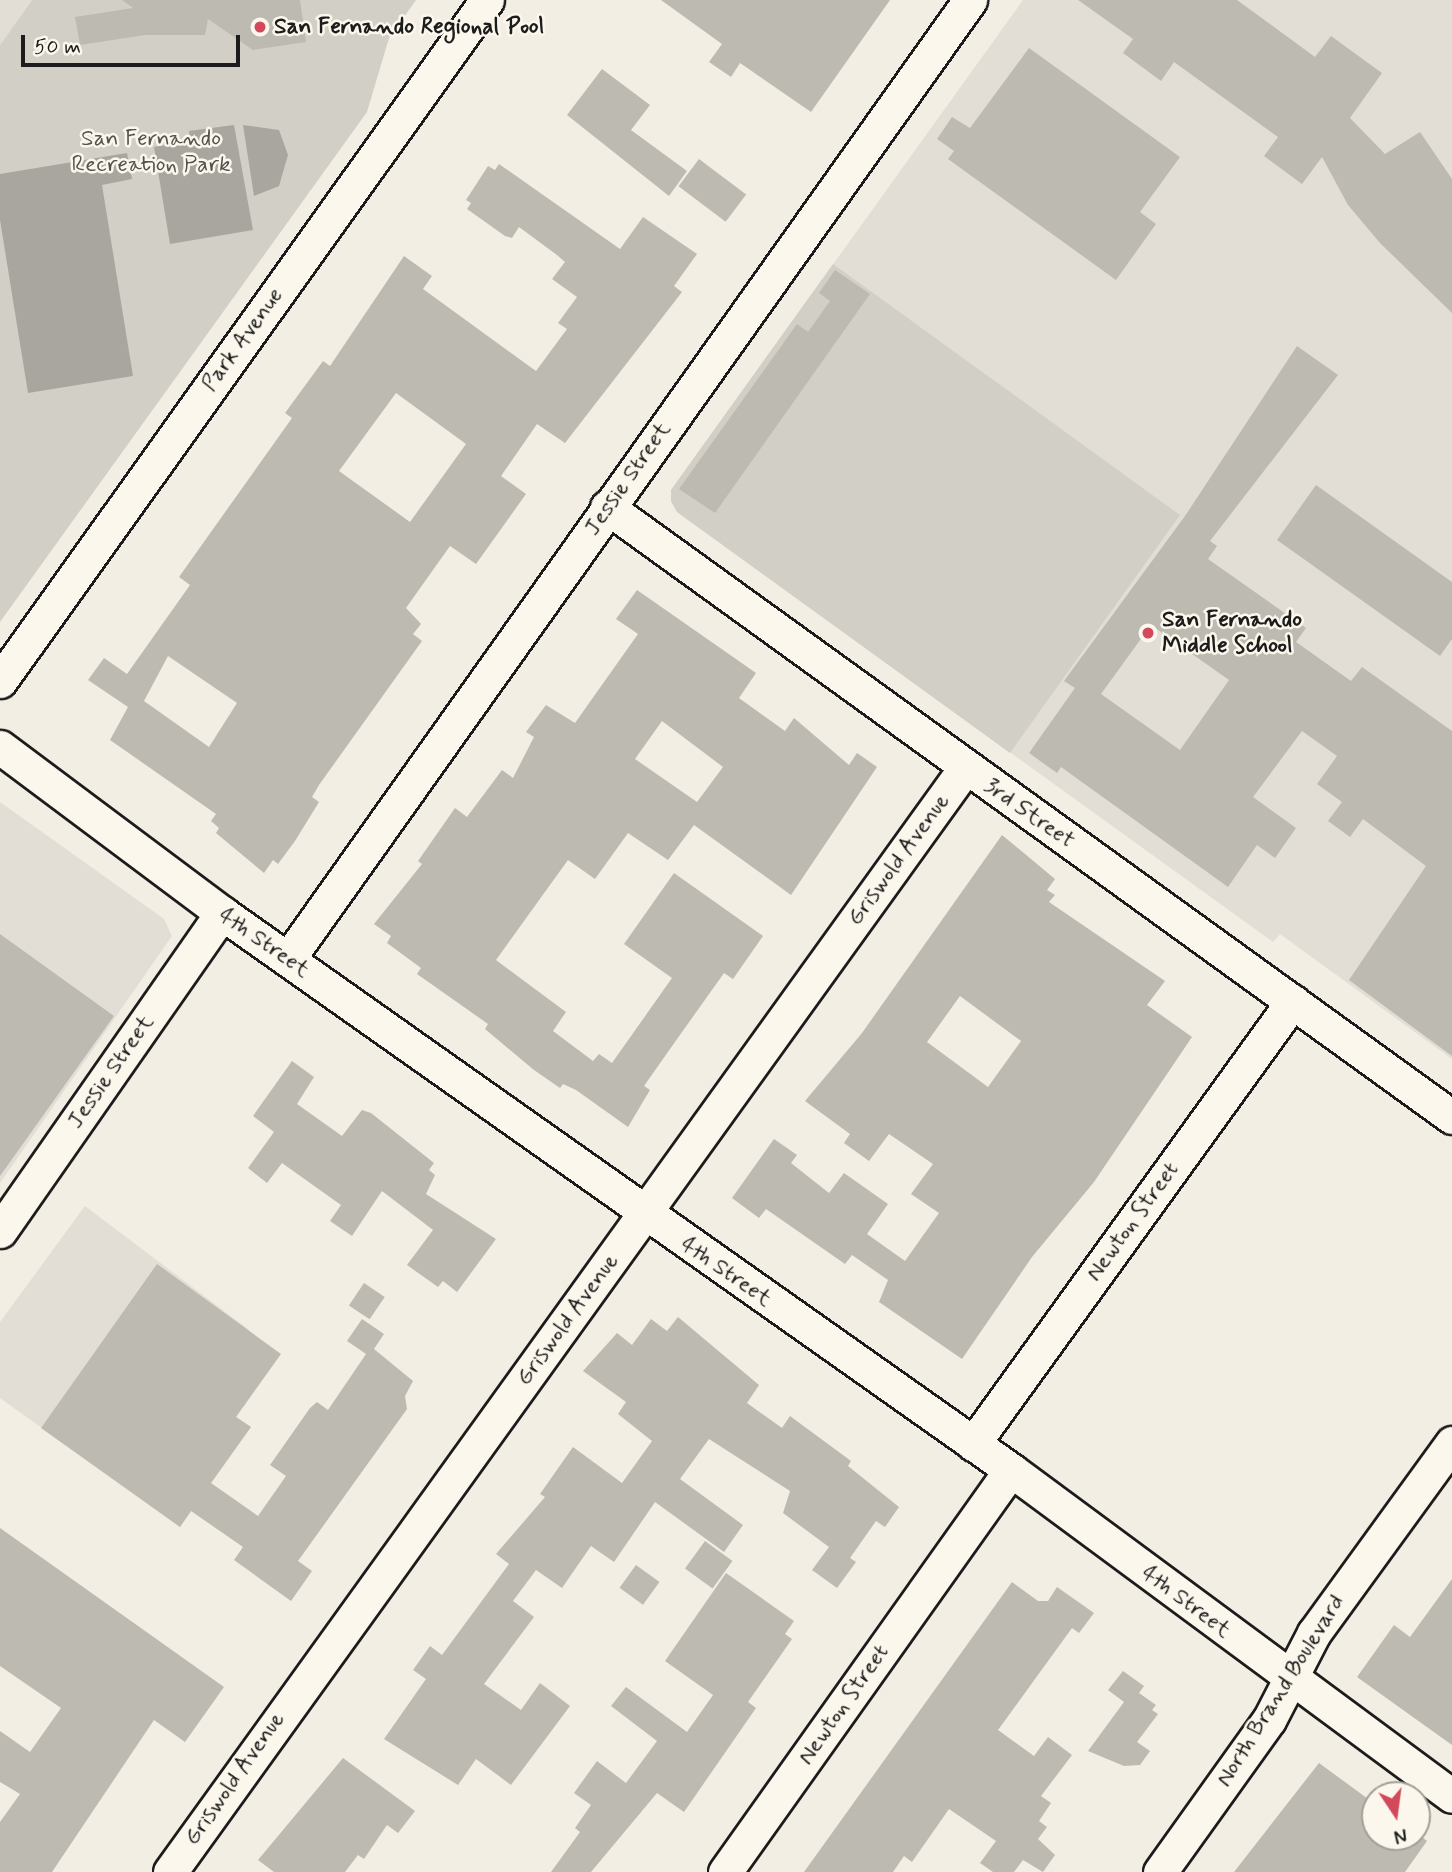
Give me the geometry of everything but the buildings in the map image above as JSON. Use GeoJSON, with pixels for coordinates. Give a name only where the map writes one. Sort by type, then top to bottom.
{"type":"FeatureCollection","features":[{"type":"Feature","properties":{"kind":"street","name":"Park Avenue"},"geometry":{"type":"LineString","coordinates":[[0,681],[487,0]]}},
{"type":"Feature","properties":{"kind":"street","name":"Jessie Street"},"geometry":{"type":"LineString","coordinates":[[288,959],[970,0]]}},
{"type":"Feature","properties":{"kind":"street","name":"3rd Street"},"geometry":{"type":"LineString","coordinates":[[607,507],[1452,1117]]}},
{"type":"Feature","properties":{"kind":"street","name":"4th Street"},"geometry":{"type":"LineString","coordinates":[[0,747],[222,913],[645,1215],[1011,1471],[1452,1796]]}},
{"type":"Feature","properties":{"kind":"street","name":"Griswold Avenue"},"geometry":{"type":"LineString","coordinates":[[170,1872],[965,768]]}},
{"type":"Feature","properties":{"kind":"street","name":"Jessie Street"},"geometry":{"type":"LineString","coordinates":[[0,1231],[222,913]]}},
{"type":"Feature","properties":{"kind":"street","name":"Newton Street"},"geometry":{"type":"LineString","coordinates":[[973,1444],[1293,1000]]}},
{"type":"Feature","properties":{"kind":"street","name":"North Brand Boulevard"},"geometry":{"type":"LineString","coordinates":[[1160,1872],[1269,1720],[1314,1633],[1452,1443]]}},
{"type":"Feature","properties":{"kind":"street","name":"Newton Street"},"geometry":{"type":"LineString","coordinates":[[725,1872],[1011,1471]]}},
{"type":"Feature","properties":{"kind":"shaded area"},"geometry":{"type":"Polygon","coordinates":[[[0,0],[32,0],[0,45],[0,0]]]}},
{"type":"Feature","properties":{"kind":"shaded area","name":"San Fernando Middle School"},"geometry":{"type":"Polygon","coordinates":[[[1023,0],[1452,0],[1452,1059],[1280,934],[1273,942],[677,512],[671,501],[671,490],[1023,0]]]}},
{"type":"Feature","properties":{"kind":"shaded area"},"geometry":{"type":"Polygon","coordinates":[[[234,125],[253,230],[170,244],[154,147],[190,141],[189,131],[234,125]]]}},
{"type":"Feature","properties":{"kind":"shaded area"},"geometry":{"type":"Polygon","coordinates":[[[243,125],[279,130],[288,155],[279,186],[254,196],[243,125]]]}},
{"type":"Feature","properties":{"kind":"shaded area"},"geometry":{"type":"Polygon","coordinates":[[[127,153],[132,179],[102,185],[133,376],[28,393],[0,220],[0,174],[127,153]]]}},
{"type":"Feature","properties":{"kind":"shaded area"},"geometry":{"type":"Polygon","coordinates":[[[0,802],[164,919],[172,936],[0,1183],[0,802]]]}},
{"type":"Feature","properties":{"kind":"shaded area"},"geometry":{"type":"Polygon","coordinates":[[[85,1206],[248,1329],[203,1393],[251,1427],[180,1527],[0,1398],[0,1322],[85,1206]]]}},
{"type":"Feature","properties":{"kind":"green space","name":"San Fernando Recreation Park"},"geometry":{"type":"Polygon","coordinates":[[[32,0],[416,0],[389,38],[367,112],[0,622],[0,45],[32,0]]]}},
{"type":"Feature","properties":{"kind":"green space"},"geometry":{"type":"Polygon","coordinates":[[[833,264],[1180,515],[1010,753],[677,512],[671,501],[671,490],[833,264]]]}},
{"type":"Feature","properties":{"kind":"place","name":"San Fernando Regional Pool"},"geometry":{"type":"Point","coordinates":[260,27]}},
{"type":"Feature","properties":{"kind":"place","name":"San Fernando Middle School"},"geometry":{"type":"Point","coordinates":[1148,633]}}]}
